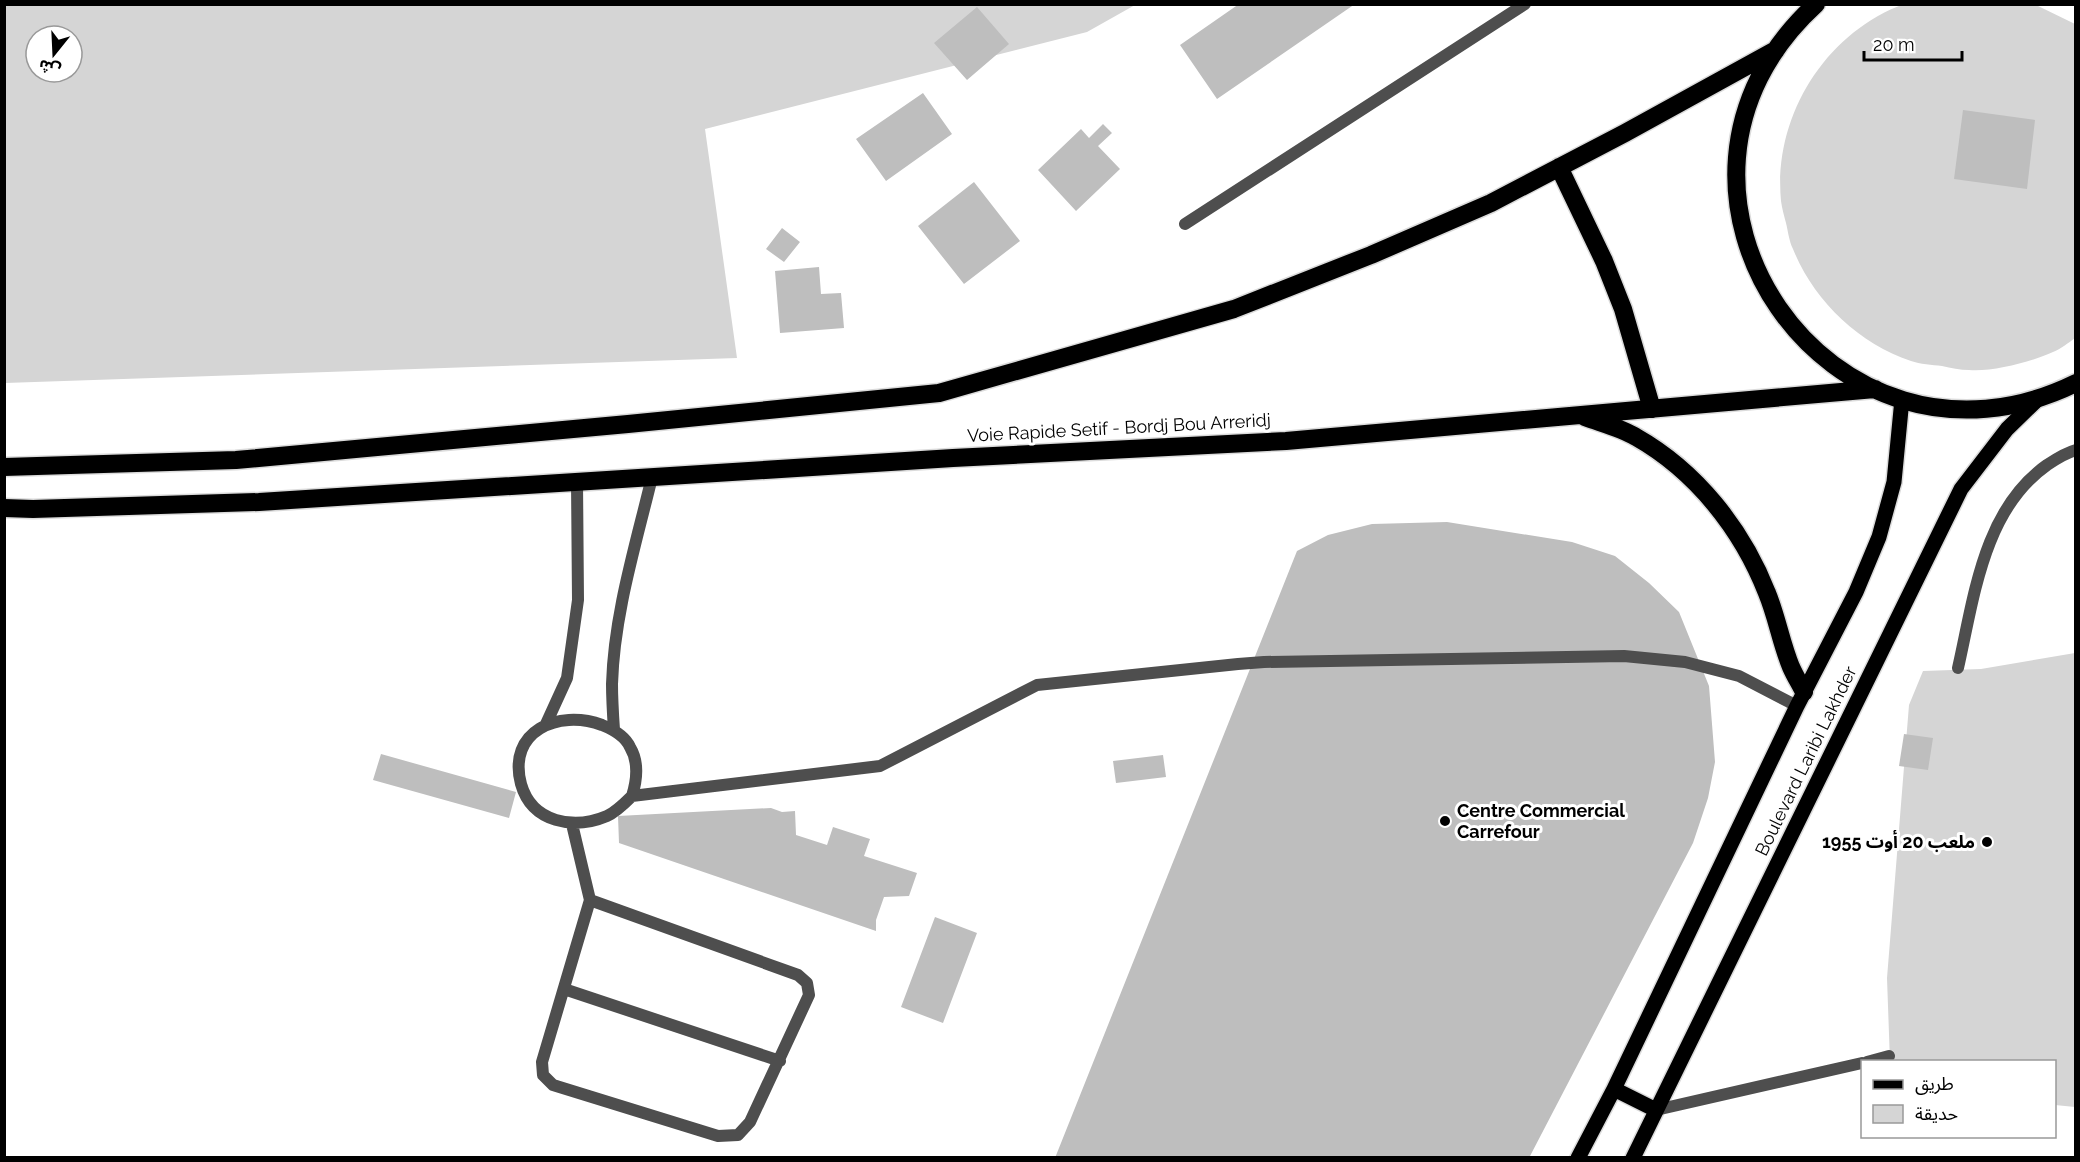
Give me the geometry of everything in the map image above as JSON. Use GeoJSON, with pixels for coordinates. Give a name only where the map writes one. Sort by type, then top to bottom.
{"type":"FeatureCollection","features":[{"type":"Feature","properties":{"kind":"highway"},"geometry":{"type":"LineString","coordinates":[[1816,4],[1789,32],[1762,73],[1743,123],[1739,150],[1738,203],[1750,256],[1774,304],[1790,325],[1829,362],[1852,378],[1902,399],[1971,410],[2005,406],[2039,398],[2076,383]]}},
{"type":"Feature","properties":{"kind":"highway"},"geometry":{"type":"LineString","coordinates":[[4,467],[236,460],[939,393],[1234,309],[1371,255],[1491,203],[1776,50]]}},
{"type":"Feature","properties":{"kind":"highway"},"geometry":{"type":"LineString","coordinates":[[1559,167],[1604,261],[1623,309],[1652,409]]}},
{"type":"Feature","properties":{"kind":"highway","name":"Voie Rapide Setif - Bordj Bou Arreridj"},"geometry":{"type":"LineString","coordinates":[[4,507],[33,509],[259,502],[953,458],[1286,441],[1875,389]]}},
{"type":"Feature","properties":{"kind":"highway"},"geometry":{"type":"LineString","coordinates":[[1580,415],[1635,436],[1675,464],[1712,500],[1735,528],[1767,591],[1800,699]]}},
{"type":"Feature","properties":{"kind":"main road","name":"Boulevard Laribi Lakhder"},"geometry":{"type":"LineString","coordinates":[[1634,1158],[1961,489],[2007,429],[2039,398]]}},
{"type":"Feature","properties":{"kind":"main road","name":"Boulevard Laribi Lakhder"},"geometry":{"type":"LineString","coordinates":[[1578,1158],[1614,1089],[1800,699],[1856,592],[1879,537],[1894,482],[1902,399]]}},
{"type":"Feature","properties":{"kind":"main road"},"geometry":{"type":"LineString","coordinates":[[1614,1089],[1656,1110]]}},
{"type":"Feature","properties":{"kind":"street"},"geometry":{"type":"LineString","coordinates":[[1185,224],[1525,4]]}},
{"type":"Feature","properties":{"kind":"street"},"geometry":{"type":"LineString","coordinates":[[1958,668],[1980,574],[2000,518],[2036,473],[2061,456],[2076,450]]}},
{"type":"Feature","properties":{"kind":"street"},"geometry":{"type":"LineString","coordinates":[[614,730],[612,683],[619,623],[629,570],[652,477]]}},
{"type":"Feature","properties":{"kind":"street"},"geometry":{"type":"LineString","coordinates":[[546,724],[567,678],[578,600],[577,481]]}},
{"type":"Feature","properties":{"kind":"street"},"geometry":{"type":"LineString","coordinates":[[632,796],[636,767],[630,746],[614,730],[589,721],[564,719],[546,724],[528,737],[520,755],[518,773],[524,795],[536,810],[555,820],[572,824],[589,823],[610,815],[632,796],[880,766],[1037,685],[1238,664],[1624,656],[1685,662],[1739,676],[1800,699]]}},
{"type":"Feature","properties":{"kind":"street"},"geometry":{"type":"LineString","coordinates":[[572,824],[590,900],[542,1062],[543,1075],[553,1084],[718,1136],[738,1135],[750,1122],[780,1061],[809,995],[807,983],[798,975],[590,900]]}},
{"type":"Feature","properties":{"kind":"street"},"geometry":{"type":"LineString","coordinates":[[564,989],[780,1061]]}},
{"type":"Feature","properties":{"kind":"street"},"geometry":{"type":"LineString","coordinates":[[1874,1060],[1889,1056]]}},
{"type":"Feature","properties":{"kind":"street"},"geometry":{"type":"LineString","coordinates":[[1656,1110],[1861,1063]]}},
{"type":"Feature","properties":{"kind":"green space"},"geometry":{"type":"Polygon","coordinates":[[[1904,4],[2036,5],[2075,24],[2075,338],[2056,351],[2011,366],[1978,370],[1911,361],[1873,343],[1840,318],[1813,286],[1792,246],[1781,201],[1781,170],[1786,139],[1796,109],[1810,82],[1828,57],[1850,35],[1876,17],[1904,4]]]}},
{"type":"Feature","properties":{"kind":"green space"},"geometry":{"type":"Polygon","coordinates":[[[4,5],[1135,5],[1087,32],[705,129],[737,358],[5,383],[4,5]]]}},
{"type":"Feature","properties":{"kind":"green space","name":"ملعب 20 أوت 1955"},"geometry":{"type":"Polygon","coordinates":[[[2075,653],[2075,1107],[2056,1105],[2056,1060],[1890,1060],[1887,978],[1909,705],[1923,671],[1981,669],[2075,653]]]}},
{"type":"Feature","properties":{"kind":"building"},"geometry":{"type":"Polygon","coordinates":[[[1239,4],[1355,4],[1217,99],[1180,45],[1239,4]]]}},
{"type":"Feature","properties":{"kind":"building"},"geometry":{"type":"Polygon","coordinates":[[[977,7],[1009,44],[967,80],[934,43],[977,7]]]}},
{"type":"Feature","properties":{"kind":"building"},"geometry":{"type":"Polygon","coordinates":[[[923,93],[952,134],[886,181],[856,139],[923,93]]]}},
{"type":"Feature","properties":{"kind":"building"},"geometry":{"type":"Polygon","coordinates":[[[1963,110],[2035,120],[2027,189],[1954,179],[1963,110]]]}},
{"type":"Feature","properties":{"kind":"building"},"geometry":{"type":"Polygon","coordinates":[[[1103,124],[1112,133],[1098,146],[1120,169],[1076,211],[1038,170],[1081,129],[1089,138],[1103,124]]]}},
{"type":"Feature","properties":{"kind":"building"},"geometry":{"type":"Polygon","coordinates":[[[974,182],[1020,241],[964,284],[918,226],[974,182]]]}},
{"type":"Feature","properties":{"kind":"building"},"geometry":{"type":"Polygon","coordinates":[[[782,228],[800,242],[784,262],[766,249],[782,228]]]}},
{"type":"Feature","properties":{"kind":"building"},"geometry":{"type":"Polygon","coordinates":[[[819,267],[821,294],[841,293],[844,328],[780,333],[775,271],[819,267]]]}},
{"type":"Feature","properties":{"kind":"building","name":"Centre Commercial Carrefour"},"geometry":{"type":"Polygon","coordinates":[[[1447,522],[1572,542],[1615,556],[1649,583],[1679,612],[1709,686],[1715,762],[1708,798],[1693,843],[1529,1158],[1055,1158],[1297,551],[1328,535],[1372,524],[1447,522]]]}},
{"type":"Feature","properties":{"kind":"building"},"geometry":{"type":"Polygon","coordinates":[[[1904,734],[1933,738],[1928,770],[1899,766],[1904,734]]]}},
{"type":"Feature","properties":{"kind":"building"},"geometry":{"type":"Polygon","coordinates":[[[381,754],[516,792],[509,818],[373,780],[381,754]]]}},
{"type":"Feature","properties":{"kind":"building"},"geometry":{"type":"Polygon","coordinates":[[[1163,755],[1166,777],[1116,783],[1113,761],[1163,755]]]}},
{"type":"Feature","properties":{"kind":"building"},"geometry":{"type":"Polygon","coordinates":[[[771,808],[782,812],[795,811],[796,835],[827,845],[833,827],[870,839],[864,856],[917,873],[909,896],[884,897],[876,920],[876,931],[619,843],[618,816],[771,808]]]}},
{"type":"Feature","properties":{"kind":"building"},"geometry":{"type":"Polygon","coordinates":[[[935,917],[977,933],[943,1023],[901,1007],[935,917]]]}},
{"type":"Feature","properties":{"kind":"place","name":"Centre Commercial Carrefour"},"geometry":{"type":"Point","coordinates":[1445,821]}},
{"type":"Feature","properties":{"kind":"place","name":"ملعب 20 أوت 1955"},"geometry":{"type":"Point","coordinates":[1987,842]}}]}
